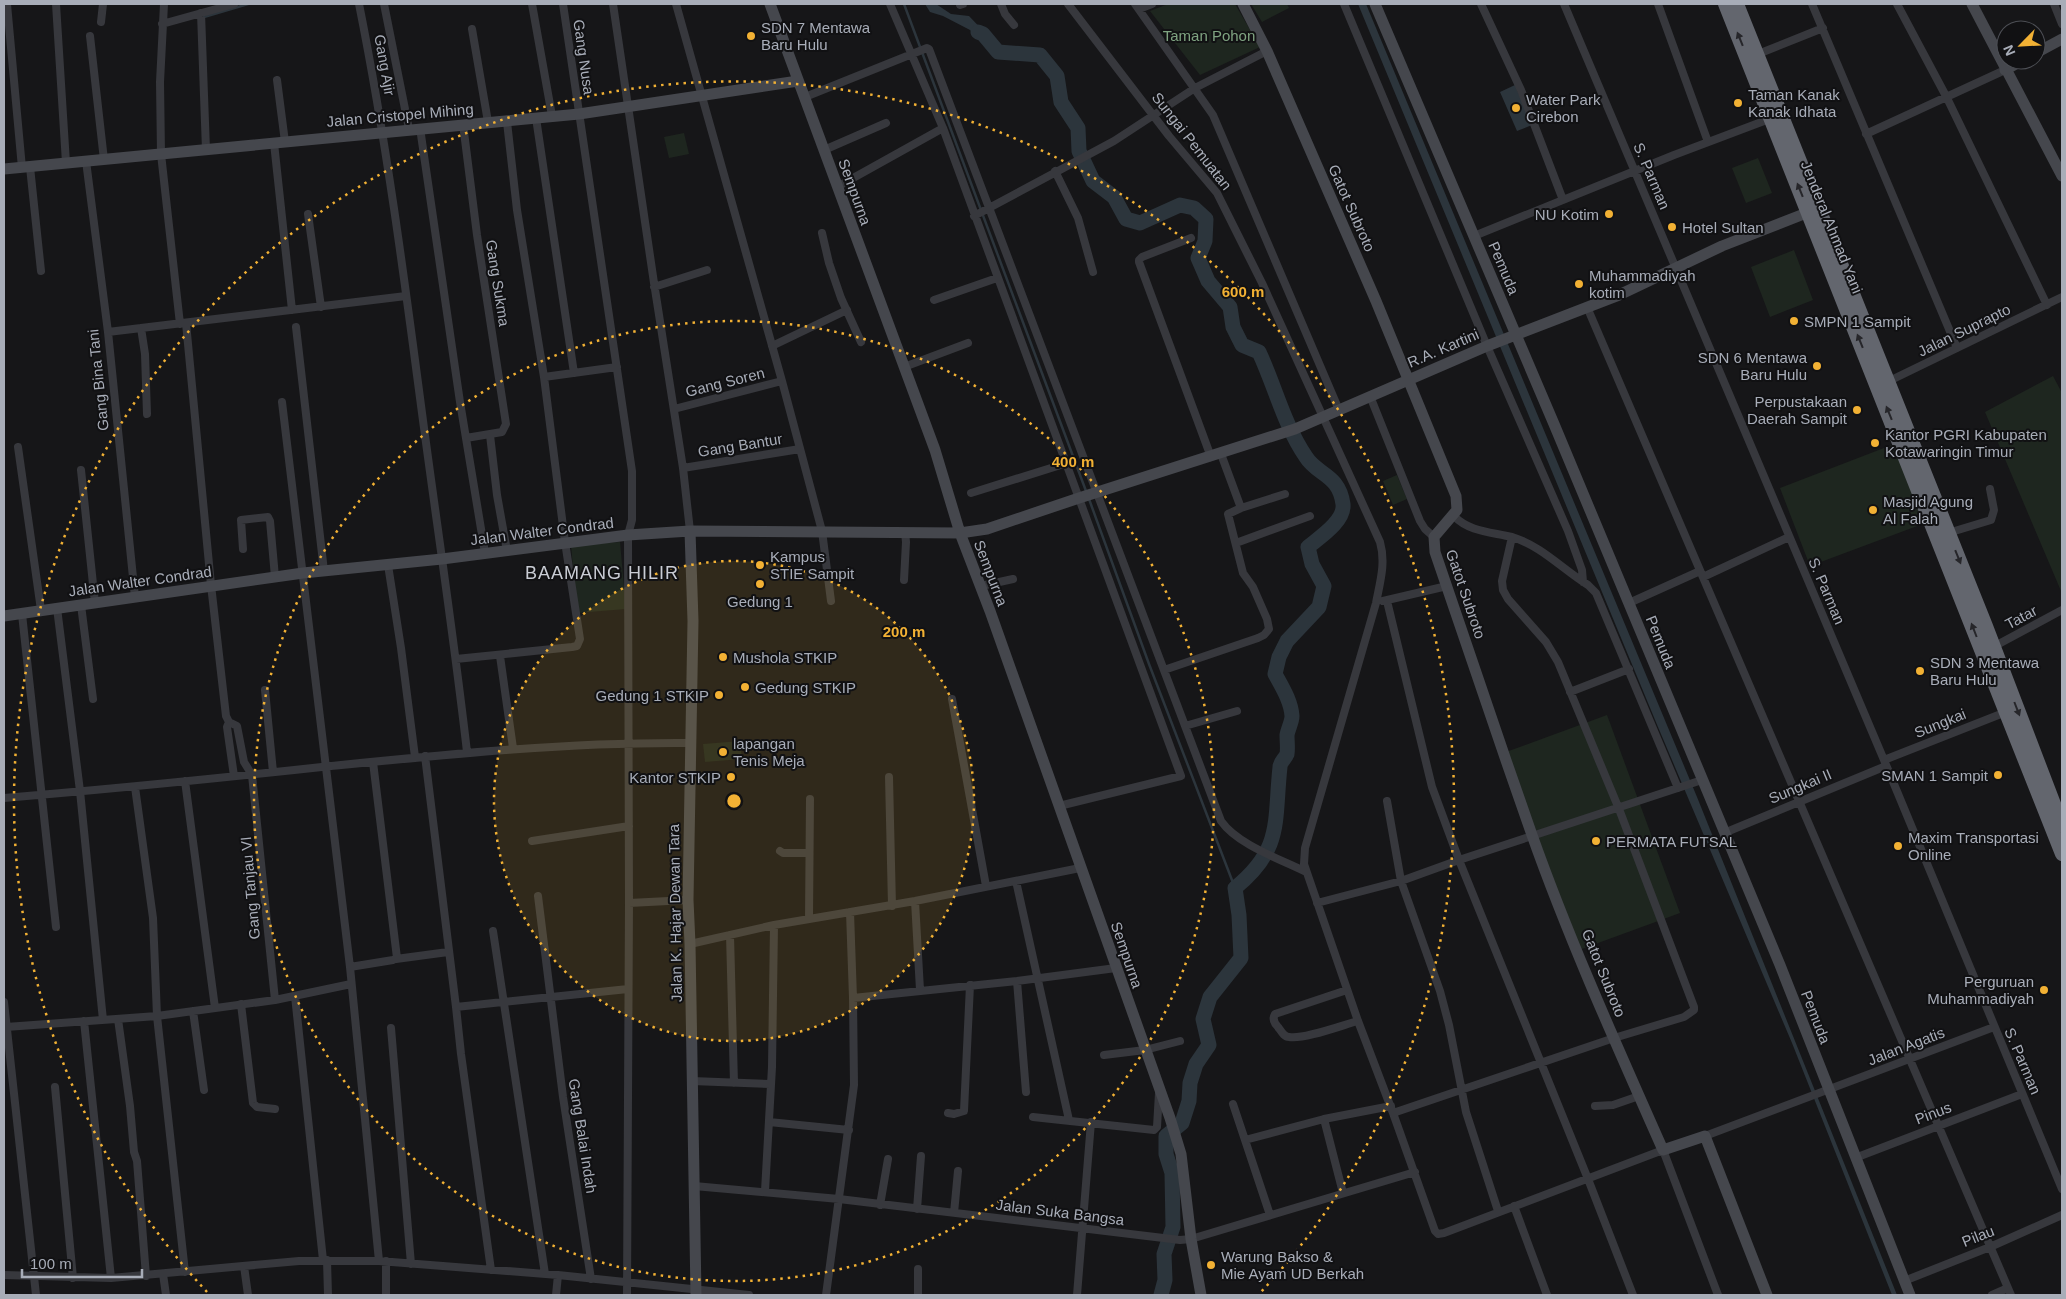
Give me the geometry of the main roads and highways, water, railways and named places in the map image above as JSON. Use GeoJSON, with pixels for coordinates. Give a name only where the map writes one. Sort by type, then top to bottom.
{"type":"FeatureCollection","features":[{"type":"Feature","properties":{"kind":"highway","name":"Jenderal Ahmad Yani"},"geometry":{"type":"LineString","coordinates":[[1726,4],[1809,212],[1948,533],[2062,825]]}},
{"type":"Feature","properties":{"kind":"highway","name":"Jenderal Ahmad Yani"},"geometry":{"type":"LineString","coordinates":[[1738,4],[2006,712],[2062,854]]}},
{"type":"Feature","properties":{"kind":"waterway"},"geometry":{"type":"LineString","coordinates":[[204,17],[248,4]]}},
{"type":"Feature","properties":{"kind":"waterway"},"geometry":{"type":"LineString","coordinates":[[904,4],[1086,491]]}},
{"type":"Feature","properties":{"kind":"waterway"},"geometry":{"type":"LineString","coordinates":[[978,32],[983,34],[998,52],[1040,55],[1057,76],[1061,102],[1078,128],[1079,151],[1093,181],[1114,197],[1126,219],[1140,223],[1180,205],[1194,208],[1206,219],[1205,241],[1198,258],[1208,281],[1230,307],[1233,327],[1242,345],[1259,352],[1298,445],[1311,463],[1337,487],[1343,504],[1343,510],[1336,522],[1308,547],[1312,564],[1324,586],[1319,607],[1287,641],[1279,657],[1275,674],[1288,700],[1292,718],[1287,735],[1287,754],[1280,765],[1276,819],[1269,847],[1250,874],[1235,888],[1239,915],[1241,958],[1210,997],[1203,1019],[1209,1045],[1196,1064],[1190,1083],[1189,1101],[1182,1123],[1166,1136],[1166,1154],[1172,1173],[1173,1227],[1164,1254],[1165,1280],[1161,1295]]}},
{"type":"Feature","properties":{"kind":"waterway"},"geometry":{"type":"LineString","coordinates":[[1089,499],[1149,664],[1235,888]]}},
{"type":"Feature","properties":{"kind":"place","name":"SDN 7 Mentawa Baru Hulu"},"geometry":{"type":"Point","coordinates":[751,36]}},
{"type":"Feature","properties":{"kind":"place","name":"Taman Kanak Kanak Idhata"},"geometry":{"type":"Point","coordinates":[1738,103]}},
{"type":"Feature","properties":{"kind":"place","name":"Water Park Cirebon"},"geometry":{"type":"Point","coordinates":[1516,108]}},
{"type":"Feature","properties":{"kind":"place","name":"NU Kotim"},"geometry":{"type":"Point","coordinates":[1609,214]}},
{"type":"Feature","properties":{"kind":"place","name":"Hotel Sultan"},"geometry":{"type":"Point","coordinates":[1672,227]}},
{"type":"Feature","properties":{"kind":"place","name":"Muhammadiyah kotim"},"geometry":{"type":"Point","coordinates":[1579,284]}},
{"type":"Feature","properties":{"kind":"place","name":"SMPN 1 Sampit"},"geometry":{"type":"Point","coordinates":[1794,321]}},
{"type":"Feature","properties":{"kind":"place","name":"SDN 6 Mentawa Baru Hulu"},"geometry":{"type":"Point","coordinates":[1817,366]}},
{"type":"Feature","properties":{"kind":"place","name":"Perpustakaan Daerah Sampit"},"geometry":{"type":"Point","coordinates":[1857,410]}},
{"type":"Feature","properties":{"kind":"place","name":"Kantor PGRI Kabupaten Kotawaringin Timur"},"geometry":{"type":"Point","coordinates":[1875,443]}},
{"type":"Feature","properties":{"kind":"place","name":"Masjid Agung Al Falah"},"geometry":{"type":"Point","coordinates":[1873,510]}},
{"type":"Feature","properties":{"kind":"place","name":"Kampus STIE Sampit"},"geometry":{"type":"Point","coordinates":[760,565]}},
{"type":"Feature","properties":{"kind":"place","name":"Gedung 1"},"geometry":{"type":"Point","coordinates":[760,584]}},
{"type":"Feature","properties":{"kind":"place","name":"Mushola STKIP"},"geometry":{"type":"Point","coordinates":[723,657]}},
{"type":"Feature","properties":{"kind":"place","name":"SDN 3 Mentawa Baru Hulu"},"geometry":{"type":"Point","coordinates":[1920,671]}},
{"type":"Feature","properties":{"kind":"place","name":"Gedung STKIP"},"geometry":{"type":"Point","coordinates":[745,687]}},
{"type":"Feature","properties":{"kind":"place","name":"Gedung 1 STKIP"},"geometry":{"type":"Point","coordinates":[719,695]}},
{"type":"Feature","properties":{"kind":"place","name":"lapangan Tenis Meja"},"geometry":{"type":"Point","coordinates":[723,752]}},
{"type":"Feature","properties":{"kind":"place","name":"SMAN 1 Sampit"},"geometry":{"type":"Point","coordinates":[1998,775]}},
{"type":"Feature","properties":{"kind":"place","name":"Kantor STKIP"},"geometry":{"type":"Point","coordinates":[731,777]}},
{"type":"Feature","properties":{"kind":"place","name":"PERMATA FUTSAL"},"geometry":{"type":"Point","coordinates":[1596,841]}},
{"type":"Feature","properties":{"kind":"place","name":"Maxim Transportasi Online"},"geometry":{"type":"Point","coordinates":[1898,846]}},
{"type":"Feature","properties":{"kind":"place","name":"Perguruan Muhammadiyah"},"geometry":{"type":"Point","coordinates":[2044,990]}},
{"type":"Feature","properties":{"kind":"place","name":"Warung Bakso & Mie Ayam UD Berkah"},"geometry":{"type":"Point","coordinates":[1211,1265]}},
{"type":"Feature","properties":{"kind":"district","name":"BAAMANG HILIR"},"geometry":{"type":"Point","coordinates":[602,573]}},
{"type":"Feature","properties":{"kind":"park label","name":"Taman Pohon"},"geometry":{"type":"Point","coordinates":[1209,35]}}]}
